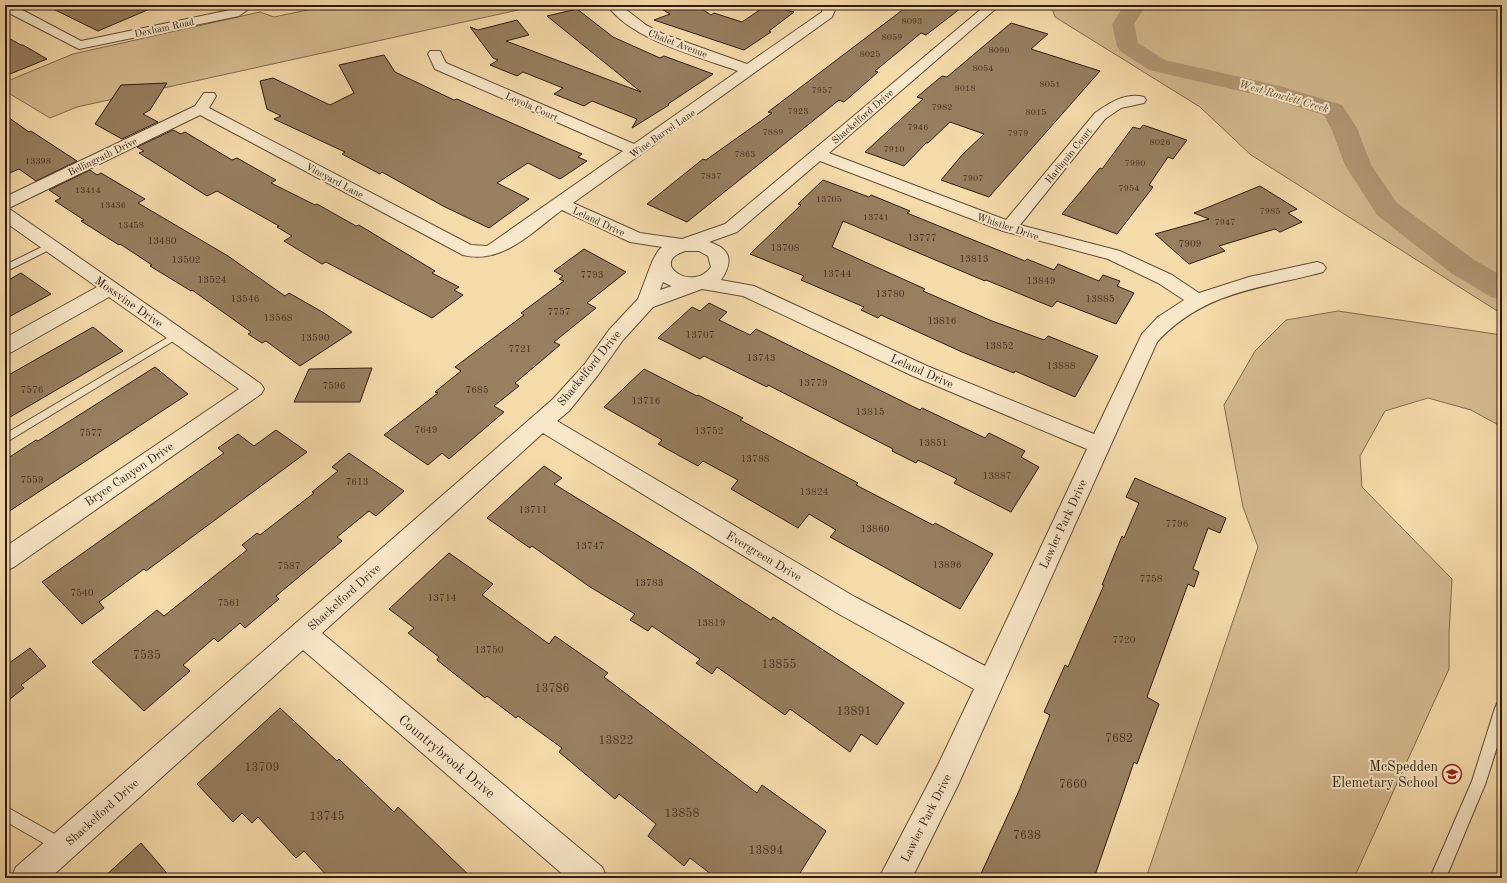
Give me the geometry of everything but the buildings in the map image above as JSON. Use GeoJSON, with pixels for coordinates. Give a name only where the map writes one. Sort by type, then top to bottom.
{"type":"FeatureCollection","features":[{"type":"Feature","properties":{"kind":"street","name":"Chalet Avenue"},"geometry":{"type":"LineString","coordinates":[[613,5],[621,14],[650,34],[750,70]]}},
{"type":"Feature","properties":{"kind":"street","name":"Wine Barrel Lane"},"geometry":{"type":"LineString","coordinates":[[486,252],[501,246],[562,204],[750,70],[827,14],[829,5]]}},
{"type":"Feature","properties":{"kind":"street","name":"Shackelford Drive"},"geometry":{"type":"LineString","coordinates":[[685,245],[731,228],[994,5]]}},
{"type":"Feature","properties":{"kind":"street","name":"Dexham Road"},"geometry":{"type":"LineString","coordinates":[[5,6],[78,45],[234,13],[248,6]]}},
{"type":"Feature","properties":{"kind":"street","name":"Loyola Court"},"geometry":{"type":"LineString","coordinates":[[435,54],[440,66],[636,151]]}},
{"type":"Feature","properties":{"kind":"street","name":"Harliquin Court"},"geometry":{"type":"LineString","coordinates":[[1009,227],[1100,116],[1116,104],[1139,100]]}},
{"type":"Feature","properties":{"kind":"street","name":"Bellingrath Drive"},"geometry":{"type":"LineString","coordinates":[[5,203],[204,102]]}},
{"type":"Feature","properties":{"kind":"street","name":"Vineyard Lane"},"geometry":{"type":"LineString","coordinates":[[204,102],[465,249],[474,252],[486,252]]}},
{"type":"Feature","properties":{"kind":"street","name":"Whistler Drive"},"geometry":{"type":"LineString","coordinates":[[817,154],[1009,227],[1114,256],[1166,279],[1197,300]]}},
{"type":"Feature","properties":{"kind":"street","name":"Leland Drive"},"geometry":{"type":"LineString","coordinates":[[562,204],[636,238],[685,245]]}},
{"type":"Feature","properties":{"kind":"street","name":"Mossvine Drive"},"geometry":{"type":"LineString","coordinates":[[5,214],[254,389]]}},
{"type":"Feature","properties":{"kind":"street"},"geometry":{"type":"LineString","coordinates":[[720,262],[717,254],[708,248],[700,245],[685,245],[666,252],[662,257],[660,265],[662,272],[670,279],[682,283],[696,283],[714,276],[718,270],[731,228]]}},
{"type":"Feature","properties":{"kind":"street","name":"Leland Drive"},"geometry":{"type":"LineString","coordinates":[[636,238],[660,265]]}},
{"type":"Feature","properties":{"kind":"street","name":"Leland Drive"},"geometry":{"type":"LineString","coordinates":[[720,262],[747,290]]}},
{"type":"Feature","properties":{"kind":"street","name":"Shackelford Drive"},"geometry":{"type":"LineString","coordinates":[[27,878],[542,422],[577,388],[616,335],[646,302],[655,282],[660,265]]}},
{"type":"Feature","properties":{"kind":"street","name":"Lawler Park Drive"},"geometry":{"type":"LineString","coordinates":[[895,878],[941,789],[1149,339],[1164,321],[1185,306],[1197,300],[1226,290],[1317,268]]}},
{"type":"Feature","properties":{"kind":"street","name":"Shackelford Drive"},"geometry":{"type":"LineString","coordinates":[[646,302],[696,283]]}},
{"type":"Feature","properties":{"kind":"street","name":"Leland Drive"},"geometry":{"type":"LineString","coordinates":[[696,283],[747,290],[920,371],[1099,445]]}},
{"type":"Feature","properties":{"kind":"street"},"geometry":{"type":"LineString","coordinates":[[5,347],[110,288]]}},
{"type":"Feature","properties":{"kind":"street","name":"Bryce Canyon Drive"},"geometry":{"type":"LineString","coordinates":[[5,560],[254,389]]}},
{"type":"Feature","properties":{"kind":"street","name":"Evergreen Drive"},"geometry":{"type":"LineString","coordinates":[[542,422],[846,605],[990,683]]}},
{"type":"Feature","properties":{"kind":"street","name":"Countrybrook Drive"},"geometry":{"type":"LineString","coordinates":[[303,634],[591,878]]}},
{"type":"Feature","properties":{"kind":"lane"},"geometry":{"type":"LineString","coordinates":[[5,269],[50,246]]}},
{"type":"Feature","properties":{"kind":"lane"},"geometry":{"type":"LineString","coordinates":[[5,439],[177,335]]}},
{"type":"Feature","properties":{"kind":"lane"},"geometry":{"type":"LineString","coordinates":[[1438,878],[1479,782],[1502,708]]}},
{"type":"Feature","properties":{"kind":"lane"},"geometry":{"type":"LineString","coordinates":[[5,813],[63,846]]}},
{"type":"Feature","properties":{"kind":"shaded area"},"geometry":{"type":"Polygon","coordinates":[[[331,5],[541,5],[77,107],[50,118],[5,91],[5,82],[73,54],[260,12],[274,17],[331,5]]]}},
{"type":"Feature","properties":{"kind":"shaded area"},"geometry":{"type":"Polygon","coordinates":[[[1051,5],[1502,5],[1502,314],[1251,155],[1200,107],[1055,17],[1051,5]]]}},
{"type":"Feature","properties":{"kind":"shaded area"},"geometry":{"type":"Polygon","coordinates":[[[1338,311],[1502,335],[1502,427],[1471,410],[1428,398],[1385,411],[1360,456],[1362,487],[1452,579],[1449,669],[1354,878],[1146,878],[1258,547],[1243,507],[1224,405],[1255,351],[1286,320],[1338,311]]]}},
{"type":"Feature","properties":{"kind":"waterway","name":"West Rowlett Creek"},"geometry":{"type":"LineString","coordinates":[[1129,5],[1132,10],[1123,24],[1128,46],[1157,65],[1272,91],[1333,110],[1344,128],[1358,165],[1387,209],[1462,266],[1502,290]]}},
{"type":"Feature","properties":{"kind":"place","name":"McSpedden Elemetary School"},"geometry":{"type":"Point","coordinates":[1452,774]}}]}
